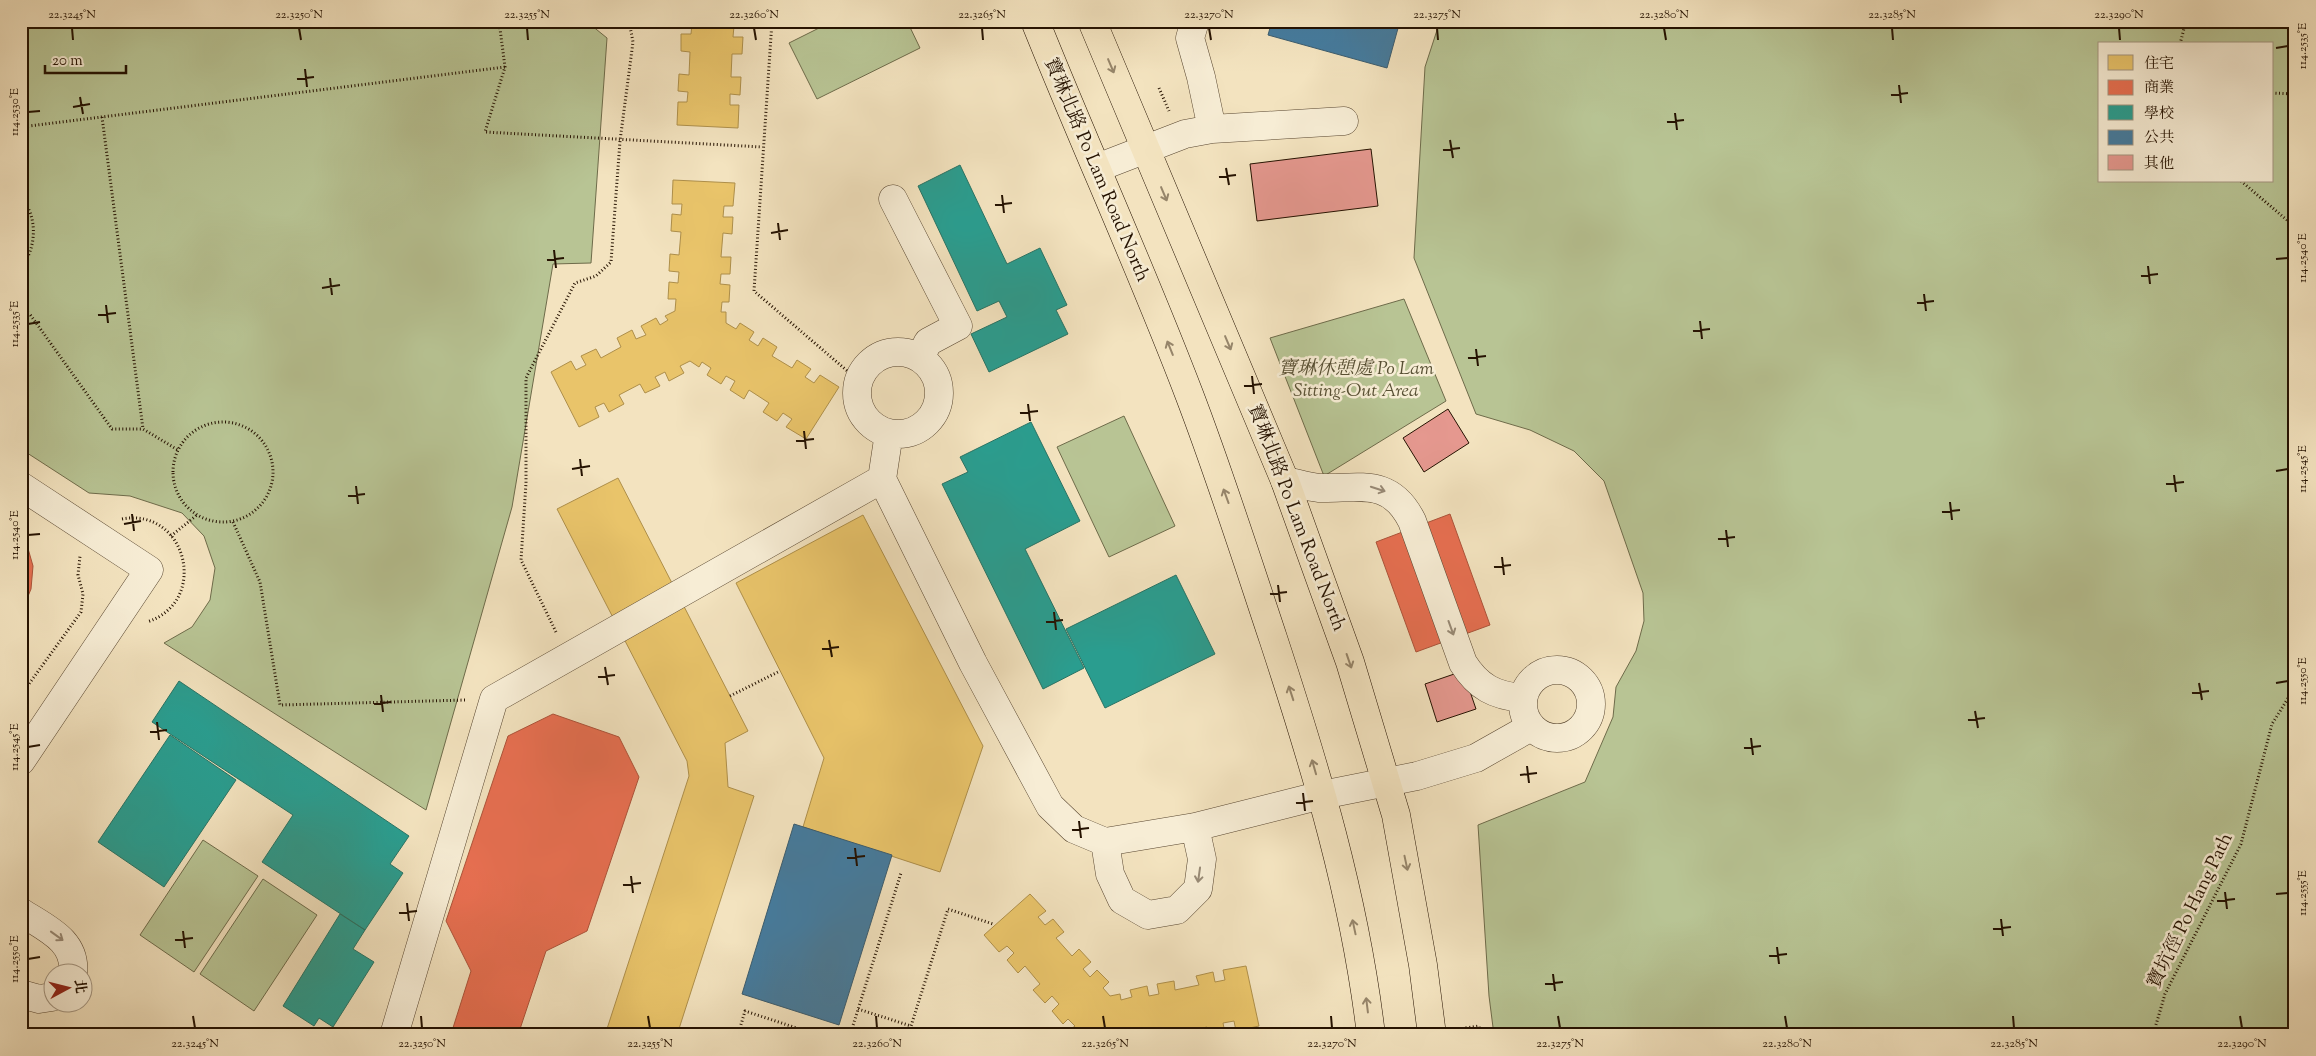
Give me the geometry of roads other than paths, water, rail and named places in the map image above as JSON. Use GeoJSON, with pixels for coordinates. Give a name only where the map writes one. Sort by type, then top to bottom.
{"type":"FeatureCollection","features":[{"type":"Feature","properties":{"kind":"main road","name":"寶琳北路 Po Lam Road North"},"geometry":{"type":"LineString","coordinates":[[1034,21],[1097,168],[1189,393],[1228,504],[1306,739],[1336,844],[1362,965],[1371,1035]]}},
{"type":"Feature","properties":{"kind":"main road","name":"寶琳北路 Po Lam Road North"},"geometry":{"type":"LineString","coordinates":[[1092,21],[1285,481],[1350,662],[1387,782],[1411,888],[1424,965],[1432,1035]]}},
{"type":"Feature","properties":{"kind":"street"},"geometry":{"type":"LineString","coordinates":[[1195,21],[1190,38],[1201,77],[1212,129]]}},
{"type":"Feature","properties":{"kind":"street"},"geometry":{"type":"LineString","coordinates":[[1097,168],[1185,134],[1212,129],[1344,121]]}},
{"type":"Feature","properties":{"kind":"street"},"geometry":{"type":"LineString","coordinates":[[893,199],[958,326],[928,342],[920,358]]}},
{"type":"Feature","properties":{"kind":"street"},"geometry":{"type":"LineString","coordinates":[[908,353],[920,358],[930,366],[936,377],[939,390],[936,409],[925,424],[914,431],[902,434],[889,433],[876,428],[866,419],[860,407],[859,381],[864,370],[873,360],[884,354],[908,353]]}},
{"type":"Feature","properties":{"kind":"street"},"geometry":{"type":"LineString","coordinates":[[889,433],[882,479],[973,663],[1050,806],[1074,829],[1105,842],[1194,827],[1322,795],[1417,776],[1476,758],[1531,727]]}},
{"type":"Feature","properties":{"kind":"street"},"geometry":{"type":"LineString","coordinates":[[394,1035],[494,700],[882,479]]}},
{"type":"Feature","properties":{"kind":"street"},"geometry":{"type":"LineString","coordinates":[[1285,481],[1318,488],[1369,487],[1382,490],[1395,497],[1405,508],[1412,521],[1463,662],[1471,675],[1480,685],[1493,693],[1506,697],[1523,698]]}},
{"type":"Feature","properties":{"kind":"street"},"geometry":{"type":"LineString","coordinates":[[21,486],[149,570],[21,761]]}},
{"type":"Feature","properties":{"kind":"street"},"geometry":{"type":"LineString","coordinates":[[1563,669],[1581,679],[1591,697],[1591,709],[1588,719],[1572,735],[1550,738],[1539,734],[1531,727],[1522,708],[1523,698],[1526,687],[1533,678],[1543,672],[1563,669]]}},
{"type":"Feature","properties":{"kind":"street"},"geometry":{"type":"LineString","coordinates":[[1105,842],[1110,874],[1122,900],[1148,914],[1177,910],[1198,889],[1202,859],[1194,827]]}},
{"type":"Feature","properties":{"kind":"street"},"geometry":{"type":"LineString","coordinates":[[21,912],[63,940],[73,956],[73,964]]}},
{"type":"Feature","properties":{"kind":"street"},"geometry":{"type":"LineString","coordinates":[[21,994],[42,999]]}},
{"type":"Feature","properties":{"kind":"park label","name":"寶琳休憩處 Po Lam Sitting-Out Area"},"geometry":{"type":"Point","coordinates":[1356,380]}}]}
